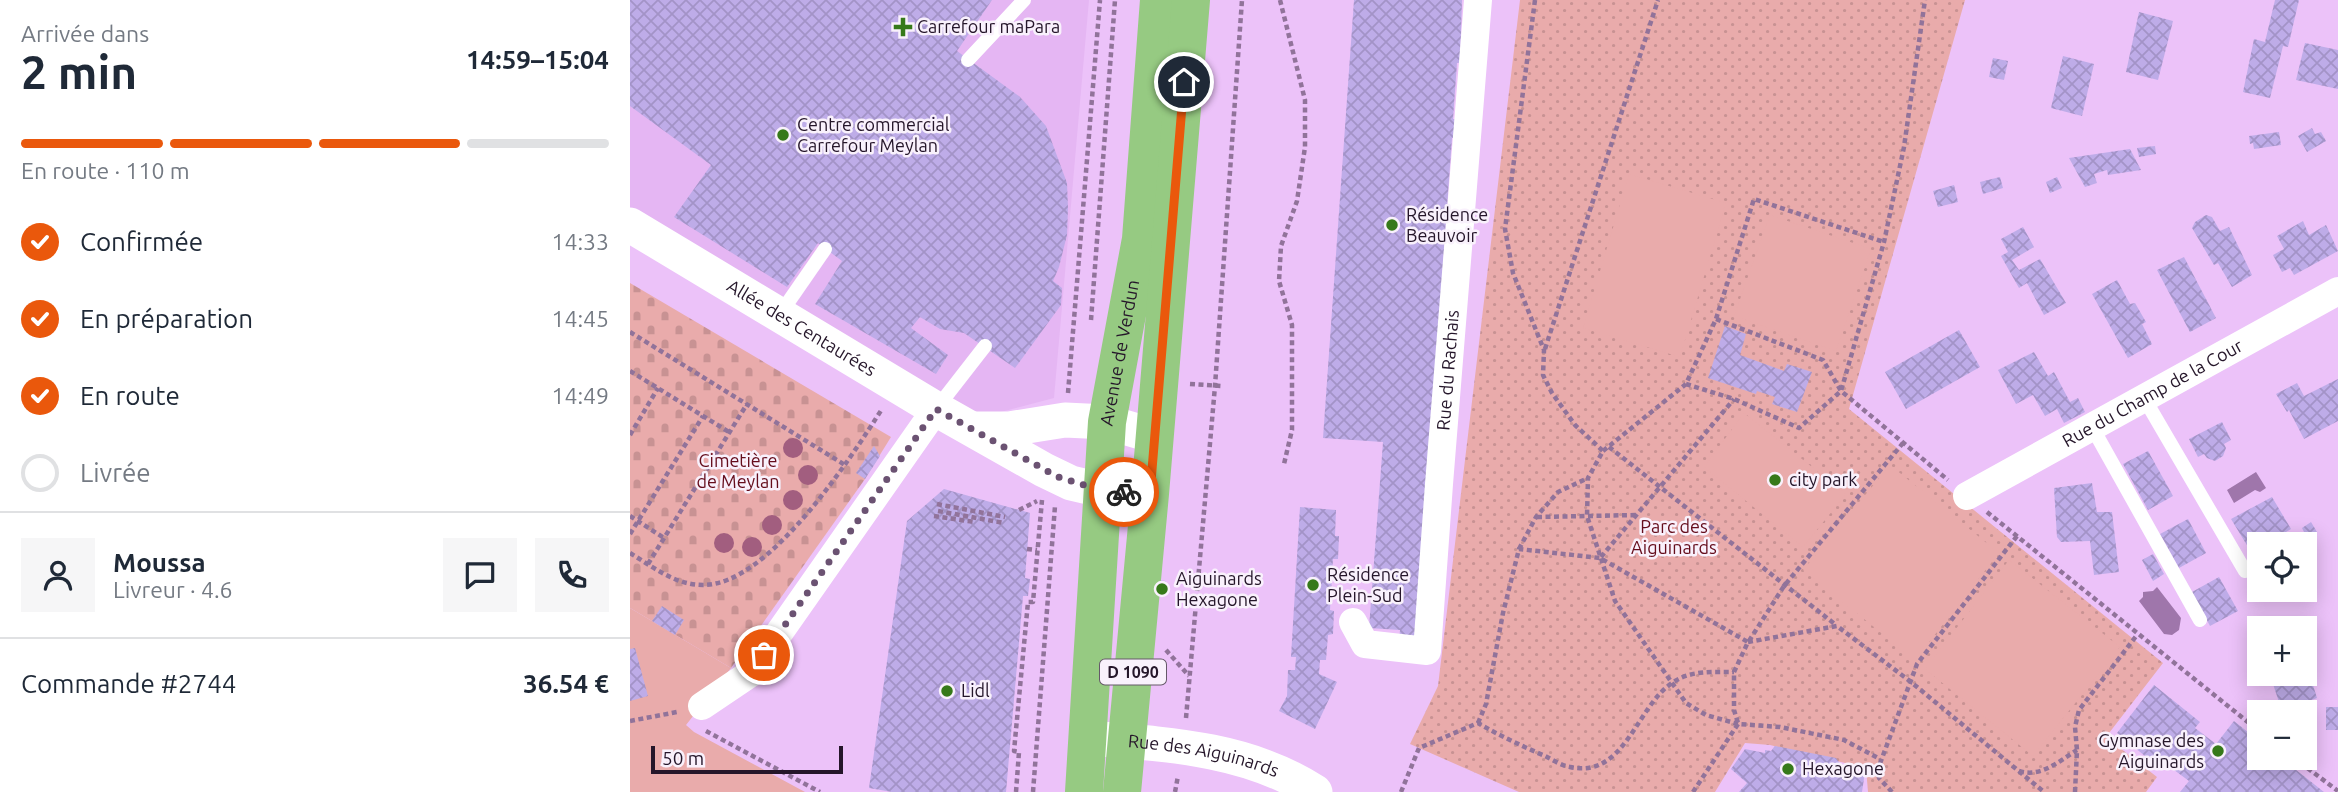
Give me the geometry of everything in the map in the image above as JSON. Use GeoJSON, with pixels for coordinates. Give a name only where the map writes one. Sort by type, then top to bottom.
{"type":"FeatureCollection","features":[{"type":"Feature","properties":{"kind":"main road","name":"Avenue de Verdun"},"geometry":{"type":"LineString","coordinates":[[1084,792],[1107,422],[1141,239],[1159,0]]}},
{"type":"Feature","properties":{"kind":"main road","name":"Avenue de Verdun"},"geometry":{"type":"LineString","coordinates":[[1122,792],[1191,0]]}},
{"type":"Feature","properties":{"kind":"street","name":"Rue du Rachais"},"geometry":{"type":"LineString","coordinates":[[1353,622],[1365,644],[1427,651],[1478,0]]}},
{"type":"Feature","properties":{"kind":"street","name":"Allée des Centaurées"},"geometry":{"type":"LineString","coordinates":[[630,225],[936,409],[1058,477],[1101,490],[1150,494]]}},
{"type":"Feature","properties":{"kind":"street","name":"Rue du Champ de la Cour"},"geometry":{"type":"LineString","coordinates":[[1967,496],[2338,291]]}},
{"type":"Feature","properties":{"kind":"street"},"geometry":{"type":"LineString","coordinates":[[699,716],[751,673],[936,409]]}},
{"type":"Feature","properties":{"kind":"street","name":"Allée des Centaurées"},"geometry":{"type":"LineString","coordinates":[[974,429],[1009,429],[1065,420],[1107,422],[1154,436]]}},
{"type":"Feature","properties":{"kind":"street","name":"Rue des Aiguinards"},"geometry":{"type":"LineString","coordinates":[[1088,738],[1183,749],[1196,748],[1239,758],[1298,781],[1315,792]]}},
{"type":"Feature","properties":{"kind":"lane"},"geometry":{"type":"LineString","coordinates":[[968,60],[1024,0]]}},
{"type":"Feature","properties":{"kind":"lane"},"geometry":{"type":"LineString","coordinates":[[780,314],[825,249]]}},
{"type":"Feature","properties":{"kind":"lane"},"geometry":{"type":"LineString","coordinates":[[936,409],[985,346]]}},
{"type":"Feature","properties":{"kind":"lane"},"geometry":{"type":"LineString","coordinates":[[2144,398],[2245,571]]}},
{"type":"Feature","properties":{"kind":"lane"},"geometry":{"type":"LineString","coordinates":[[2092,427],[2200,620]]}},
{"type":"Feature","properties":{"kind":"path"},"geometry":{"type":"LineString","coordinates":[[1175,792],[1183,749],[1215,386],[1242,0]]}},
{"type":"Feature","properties":{"kind":"path"},"geometry":{"type":"LineString","coordinates":[[1280,0],[1305,100],[1305,147],[1297,201],[1281,246],[1279,281],[1292,326],[1292,430],[1284,464]]}},
{"type":"Feature","properties":{"kind":"path"},"geometry":{"type":"LineString","coordinates":[[1535,0],[1505,229],[1513,273],[1544,350]]}},
{"type":"Feature","properties":{"kind":"path"},"geometry":{"type":"LineString","coordinates":[[1603,451],[1575,425],[1552,393],[1543,375],[1544,350],[1658,0]]}},
{"type":"Feature","properties":{"kind":"path"},"geometry":{"type":"LineString","coordinates":[[1686,384],[1734,399],[1799,428],[1841,391],[1884,242],[1904,147],[1925,0]]}},
{"type":"Feature","properties":{"kind":"path"},"geometry":{"type":"LineString","coordinates":[[1880,759],[1844,740],[1780,727],[1738,724],[1706,715],[1686,703],[1615,601],[1587,516],[1588,478],[1603,451],[1686,384],[1716,319],[1754,199],[1884,242]]}},
{"type":"Feature","properties":{"kind":"path"},"geometry":{"type":"LineString","coordinates":[[1716,319],[1823,360],[1841,391]]}},
{"type":"Feature","properties":{"kind":"path"},"geometry":{"type":"LineString","coordinates":[[630,332],[845,465]]}},
{"type":"Feature","properties":{"kind":"path"},"geometry":{"type":"LineString","coordinates":[[630,371],[729,432]]}},
{"type":"Feature","properties":{"kind":"path"},"geometry":{"type":"LineString","coordinates":[[630,554],[677,581],[704,585],[723,581],[758,561],[794,529],[824,495],[898,385]]}},
{"type":"Feature","properties":{"kind":"path"},"geometry":{"type":"LineString","coordinates":[[630,435],[658,388]]}},
{"type":"Feature","properties":{"kind":"path"},"geometry":{"type":"LineString","coordinates":[[1600,558],[1734,399]]}},
{"type":"Feature","properties":{"kind":"path"},"geometry":{"type":"LineString","coordinates":[[648,564],[747,404]]}},
{"type":"Feature","properties":{"kind":"path"},"geometry":{"type":"LineString","coordinates":[[630,534],[703,416]]}},
{"type":"Feature","properties":{"kind":"path"},"geometry":{"type":"LineString","coordinates":[[1693,792],[1738,724],[1734,710],[1734,672],[1748,642],[1784,586],[1903,443]]}},
{"type":"Feature","properties":{"kind":"path"},"geometry":{"type":"LineString","coordinates":[[1609,447],[1784,586],[1911,682],[2044,792]]}},
{"type":"Feature","properties":{"kind":"path"},"geometry":{"type":"LineString","coordinates":[[1401,792],[1419,748],[1478,723],[1486,704],[1503,613],[1519,549],[1536,517],[1558,492],[1588,478]]}},
{"type":"Feature","properties":{"kind":"path"},"geometry":{"type":"LineString","coordinates":[[1016,792],[1020,752],[1014,751],[1028,602],[1032,602],[1042,499],[1019,510]]}},
{"type":"Feature","properties":{"kind":"path"},"geometry":{"type":"LineString","coordinates":[[936,510],[1005,517]]}},
{"type":"Feature","properties":{"kind":"path"},"geometry":{"type":"LineString","coordinates":[[936,510],[975,522]]}},
{"type":"Feature","properties":{"kind":"path"},"geometry":{"type":"LineString","coordinates":[[936,510],[1004,523]]}},
{"type":"Feature","properties":{"kind":"path"},"geometry":{"type":"LineString","coordinates":[[1536,517],[1637,515]]}},
{"type":"Feature","properties":{"kind":"path"},"geometry":{"type":"LineString","coordinates":[[630,516],[664,538]]}},
{"type":"Feature","properties":{"kind":"path"},"geometry":{"type":"LineString","coordinates":[[1892,792],[1880,778],[1880,759],[1917,664],[2017,536]]}},
{"type":"Feature","properties":{"kind":"path"},"geometry":{"type":"LineString","coordinates":[[1519,549],[1600,558],[1748,642],[1837,626]]}},
{"type":"Feature","properties":{"kind":"path"},"geometry":{"type":"LineString","coordinates":[[1027,550],[1037,550]]}},
{"type":"Feature","properties":{"kind":"path"},"geometry":{"type":"LineString","coordinates":[[2075,792],[2075,727],[2079,710],[2137,635],[2247,722]]}},
{"type":"Feature","properties":{"kind":"path"},"geometry":{"type":"LineString","coordinates":[[1162,645],[1189,677]]}},
{"type":"Feature","properties":{"kind":"path"},"geometry":{"type":"LineString","coordinates":[[1478,723],[1570,767],[1594,768],[1618,754],[1653,702],[1672,683],[1700,671],[1734,672]]}},
{"type":"Feature","properties":{"kind":"path"},"geometry":{"type":"LineString","coordinates":[[630,722],[699,716],[820,792]]}},
{"type":"Feature","properties":{"kind":"path"},"geometry":{"type":"LineString","coordinates":[[2015,769],[2028,774],[2039,773],[2077,750]]}},
{"type":"Feature","properties":{"kind":"path"},"geometry":{"type":"LineString","coordinates":[[2310,770],[2338,791]]}},
{"type":"Feature","properties":{"kind":"shaded area"},"geometry":{"type":"Polygon","coordinates":[[[630,0],[1089,0],[1054,398],[935,429],[630,229],[630,0]]]}},
{"type":"Feature","properties":{"kind":"shaded area"},"geometry":{"type":"Polygon","coordinates":[[[2256,472],[2266,488],[2260,492],[2255,490],[2234,503],[2227,490],[2256,472]]]}},
{"type":"Feature","properties":{"kind":"shaded area"},"geometry":{"type":"Polygon","coordinates":[[[2157,587],[2181,618],[2179,630],[2172,635],[2164,634],[2139,601],[2143,592],[2153,591],[2157,587]]]}},
{"type":"Feature","properties":{"kind":"green space","name":"Parc des Aiguinards"},"geometry":{"type":"Polygon","coordinates":[[[1520,0],[1965,0],[1849,409],[2163,663],[2106,737],[2157,777],[2146,792],[1868,792],[1866,768],[1770,745],[1745,743],[1715,792],[1519,792],[1410,744],[1438,686],[1520,0]]]}},
{"type":"Feature","properties":{"kind":"green space"},"geometry":{"type":"Polygon","coordinates":[[[1629,174],[1726,203],[1680,357],[1583,328],[1629,174]]]}},
{"type":"Feature","properties":{"kind":"green space"},"geometry":{"type":"Polygon","coordinates":[[[1770,215],[1871,249],[1836,351],[1734,316],[1770,215]]]}},
{"type":"Feature","properties":{"kind":"green space","name":"Cimetière de Meylan"},"geometry":{"type":"Polygon","coordinates":[[[630,283],[891,437],[865,479],[731,668],[630,608],[630,283]]]}},
{"type":"Feature","properties":{"kind":"green space","name":"city park"},"geometry":{"type":"Polygon","coordinates":[[[1744,413],[1846,494],[1803,547],[1704,467],[1744,413]]]}},
{"type":"Feature","properties":{"kind":"green space"},"geometry":{"type":"Polygon","coordinates":[[[1890,465],[1999,553],[1915,660],[1803,570],[1890,465]]]}},
{"type":"Feature","properties":{"kind":"green space"},"geometry":{"type":"Polygon","coordinates":[[[2009,560],[2120,647],[2033,756],[1925,669],[2009,560]]]}},
{"type":"Feature","properties":{"kind":"green space"},"geometry":{"type":"Polygon","coordinates":[[[630,608],[731,668],[686,725],[694,732],[805,792],[630,792],[630,608]]]}},
{"type":"Feature","properties":{"kind":"building"},"geometry":{"type":"Polygon","coordinates":[[[630,0],[992,0],[957,51],[1020,97],[1046,126],[1067,183],[1067,235],[1053,281],[1062,288],[1061,305],[1015,368],[964,333],[940,329],[920,317],[911,328],[948,355],[936,374],[815,304],[842,261],[818,243],[787,287],[674,217],[711,165],[630,106],[630,0]]]}},
{"type":"Feature","properties":{"kind":"building","name":"Résidence Beauvoir"},"geometry":{"type":"Polygon","coordinates":[[[1354,0],[1462,0],[1460,63],[1457,63],[1453,119],[1456,119],[1455,138],[1452,138],[1416,644],[1399,642],[1400,630],[1369,628],[1383,442],[1323,438],[1354,0]]]}},
{"type":"Feature","properties":{"kind":"building"},"geometry":{"type":"Polygon","coordinates":[[[2275,0],[2299,0],[2288,47],[2283,46],[2270,98],[2243,92],[2254,39],[2265,42],[2275,0]]]}},
{"type":"Feature","properties":{"kind":"building"},"geometry":{"type":"Polygon","coordinates":[[[2139,12],[2173,21],[2158,80],[2126,72],[2139,12]]]}},
{"type":"Feature","properties":{"kind":"building"},"geometry":{"type":"Polygon","coordinates":[[[2305,43],[2338,50],[2338,89],[2296,80],[2305,43]]]}},
{"type":"Feature","properties":{"kind":"building"},"geometry":{"type":"Polygon","coordinates":[[[2063,56],[2094,64],[2082,116],[2051,108],[2063,56]]]}},
{"type":"Feature","properties":{"kind":"building"},"geometry":{"type":"Polygon","coordinates":[[[1993,58],[2008,61],[2004,80],[1989,77],[1993,58]]]}},
{"type":"Feature","properties":{"kind":"building"},"geometry":{"type":"Polygon","coordinates":[[[2312,128],[2315,134],[2321,132],[2326,141],[2307,152],[2298,136],[2312,128]]]}},
{"type":"Feature","properties":{"kind":"building"},"geometry":{"type":"Polygon","coordinates":[[[2279,132],[2281,145],[2254,149],[2253,143],[2250,144],[2249,136],[2279,132]]]}},
{"type":"Feature","properties":{"kind":"building"},"geometry":{"type":"Polygon","coordinates":[[[2155,146],[2156,154],[2139,157],[2137,148],[2155,146]]]}},
{"type":"Feature","properties":{"kind":"building"},"geometry":{"type":"Polygon","coordinates":[[[2130,149],[2141,170],[2108,175],[2107,170],[2094,174],[2097,183],[2085,187],[2069,158],[2130,149]]]}},
{"type":"Feature","properties":{"kind":"building"},"geometry":{"type":"Polygon","coordinates":[[[2000,177],[2003,188],[1983,194],[1980,182],[2000,177]]]}},
{"type":"Feature","properties":{"kind":"building"},"geometry":{"type":"Polygon","coordinates":[[[2057,177],[2062,188],[2050,193],[2046,182],[2057,177]]]}},
{"type":"Feature","properties":{"kind":"building"},"geometry":{"type":"Polygon","coordinates":[[[1954,185],[1958,202],[1938,207],[1933,191],[1954,185]]]}},
{"type":"Feature","properties":{"kind":"building"},"geometry":{"type":"Polygon","coordinates":[[[2206,215],[2212,217],[2220,231],[2229,227],[2252,275],[2232,287],[2218,263],[2214,265],[2192,228],[2195,222],[2206,215]]]}},
{"type":"Feature","properties":{"kind":"building"},"geometry":{"type":"Polygon","coordinates":[[[2303,221],[2309,235],[2326,225],[2338,251],[2294,275],[2290,268],[2282,272],[2273,255],[2284,249],[2277,236],[2303,221]]]}},
{"type":"Feature","properties":{"kind":"building"},"geometry":{"type":"Polygon","coordinates":[[[2023,227],[2034,247],[2012,260],[2019,270],[2040,259],[2066,303],[2044,315],[2027,283],[2019,288],[2001,256],[2008,252],[2001,239],[2023,227]]]}},
{"type":"Feature","properties":{"kind":"building"},"geometry":{"type":"Polygon","coordinates":[[[2184,257],[2216,318],[2190,332],[2157,270],[2184,257]]]}},
{"type":"Feature","properties":{"kind":"building"},"geometry":{"type":"Polygon","coordinates":[[[2117,280],[2130,304],[2135,303],[2146,322],[2142,324],[2152,344],[2128,358],[2092,294],[2117,280]]]}},
{"type":"Feature","properties":{"kind":"building"},"geometry":{"type":"Polygon","coordinates":[[[1725,326],[1746,334],[1740,355],[1784,371],[1787,364],[1812,372],[1797,412],[1772,404],[1775,397],[1757,391],[1756,394],[1708,378],[1725,326]]]}},
{"type":"Feature","properties":{"kind":"building"},"geometry":{"type":"Polygon","coordinates":[[[1959,330],[1980,367],[1906,409],[1885,372],[1959,330]]]}},
{"type":"Feature","properties":{"kind":"building"},"geometry":{"type":"Polygon","coordinates":[[[2034,352],[2048,376],[2054,372],[2070,402],[2078,398],[2085,412],[2064,423],[2057,409],[2045,416],[2033,395],[2016,404],[1998,370],[2034,352]]]}},
{"type":"Feature","properties":{"kind":"building"},"geometry":{"type":"Polygon","coordinates":[[[2338,379],[2338,421],[2304,439],[2289,410],[2287,412],[2276,394],[2297,383],[2304,396],[2338,379]]]}},
{"type":"Feature","properties":{"kind":"building"},"geometry":{"type":"Polygon","coordinates":[[[2222,422],[2231,440],[2224,444],[2226,448],[2223,456],[2215,461],[2204,454],[2198,457],[2189,439],[2222,422]]]}},
{"type":"Feature","properties":{"kind":"building"},"geometry":{"type":"Polygon","coordinates":[[[874,446],[880,456],[865,479],[856,473],[874,446]]]}},
{"type":"Feature","properties":{"kind":"building"},"geometry":{"type":"Polygon","coordinates":[[[2148,451],[2173,496],[2148,510],[2123,464],[2148,451]]]}},
{"type":"Feature","properties":{"kind":"building"},"geometry":{"type":"Polygon","coordinates":[[[2092,483],[2097,512],[2112,512],[2119,572],[2094,575],[2090,541],[2061,542],[2057,537],[2054,488],[2092,483]]]}},
{"type":"Feature","properties":{"kind":"building"},"geometry":{"type":"Polygon","coordinates":[[[944,489],[1030,513],[1025,578],[1030,579],[1028,596],[1023,596],[1006,792],[892,792],[869,788],[907,521],[944,489]]]}},
{"type":"Feature","properties":{"kind":"building"},"geometry":{"type":"Polygon","coordinates":[[[2272,497],[2291,529],[2286,532],[2247,532],[2247,545],[2231,519],[2272,497]]]}},
{"type":"Feature","properties":{"kind":"building","name":"Résidence Plein-Sud"},"geometry":{"type":"Polygon","coordinates":[[[1300,507],[1336,510],[1335,536],[1339,536],[1338,559],[1333,559],[1330,610],[1334,611],[1333,634],[1328,635],[1326,660],[1320,660],[1319,674],[1337,682],[1315,729],[1279,711],[1287,696],[1288,670],[1295,670],[1296,657],[1291,657],[1300,507]]]}},
{"type":"Feature","properties":{"kind":"building"},"geometry":{"type":"Polygon","coordinates":[[[2188,519],[2206,553],[2179,568],[2160,534],[2188,519]]]}},
{"type":"Feature","properties":{"kind":"building"},"geometry":{"type":"Polygon","coordinates":[[[2311,522],[2317,532],[2304,532],[2302,528],[2311,522]]]}},
{"type":"Feature","properties":{"kind":"building"},"geometry":{"type":"Polygon","coordinates":[[[2153,554],[2164,574],[2153,581],[2142,560],[2153,554]]]}},
{"type":"Feature","properties":{"kind":"building"},"geometry":{"type":"Polygon","coordinates":[[[2219,577],[2238,611],[2210,626],[2192,592],[2219,577]]]}},
{"type":"Feature","properties":{"kind":"building","name":"Aiguinards Hexagone"},"geometry":{"type":"Polygon","coordinates":[[[1159,580],[1166,581],[1164,597],[1157,596],[1159,580]]]}},
{"type":"Feature","properties":{"kind":"building"},"geometry":{"type":"Polygon","coordinates":[[[662,606],[684,620],[675,635],[652,621],[662,606]]]}},
{"type":"Feature","properties":{"kind":"building"},"geometry":{"type":"Polygon","coordinates":[[[635,648],[648,696],[630,701],[630,649],[635,648]]]}},
{"type":"Feature","properties":{"kind":"building","name":"Gymnase des Aiguinards"},"geometry":{"type":"Polygon","coordinates":[[[2154,685],[2200,722],[2195,728],[2216,744],[2234,721],[2247,731],[2247,770],[2296,770],[2324,792],[2180,792],[2189,781],[2166,764],[2162,770],[2117,733],[2154,685]]]}},
{"type":"Feature","properties":{"kind":"building"},"geometry":{"type":"Polygon","coordinates":[[[2274,686],[2313,686],[2317,698],[2312,700],[2278,700],[2274,686]]]}},
{"type":"Feature","properties":{"kind":"building"},"geometry":{"type":"Polygon","coordinates":[[[2326,707],[2338,707],[2338,730],[2326,730],[2326,707]]]}},
{"type":"Feature","properties":{"kind":"building","name":"Hexagone"},"geometry":{"type":"Polygon","coordinates":[[[1775,746],[1836,758],[1845,766],[1845,770],[1865,772],[1862,792],[1739,792],[1747,783],[1731,769],[1745,749],[1765,753],[1765,750],[1771,751],[1775,746]]]}},
{"type":"Feature","properties":{"kind":"way so far"},"geometry":{"type":"LineString","coordinates":[[764,655],[936,409],[1044,471],[1071,483],[1124,492]]}},
{"type":"Feature","properties":{"kind":"place","name":"Carrefour maPara"},"geometry":{"type":"Point","coordinates":[903,27]}},
{"type":"Feature","properties":{"kind":"place","name":"Centre commercial Carrefour Meylan"},"geometry":{"type":"Point","coordinates":[783,135]}},
{"type":"Feature","properties":{"kind":"place","name":"Résidence Beauvoir"},"geometry":{"type":"Point","coordinates":[1392,225]}},
{"type":"Feature","properties":{"kind":"place","name":"city park"},"geometry":{"type":"Point","coordinates":[1775,480]}},
{"type":"Feature","properties":{"kind":"place","name":"Résidence Plein-Sud"},"geometry":{"type":"Point","coordinates":[1313,585]}},
{"type":"Feature","properties":{"kind":"place","name":"Aiguinards Hexagone"},"geometry":{"type":"Point","coordinates":[1162,589]}},
{"type":"Feature","properties":{"kind":"place","name":"Lidl"},"geometry":{"type":"Point","coordinates":[947,691]}},
{"type":"Feature","properties":{"kind":"place","name":"Gymnase des Aiguinards"},"geometry":{"type":"Point","coordinates":[2218,751]}},
{"type":"Feature","properties":{"kind":"place","name":"Hexagone"},"geometry":{"type":"Point","coordinates":[1788,769]}},
{"type":"Feature","properties":{"kind":"route"},"geometry":{"type":"LineString","coordinates":[[1124,492],[1150,494],[1184,82]]}}]}
